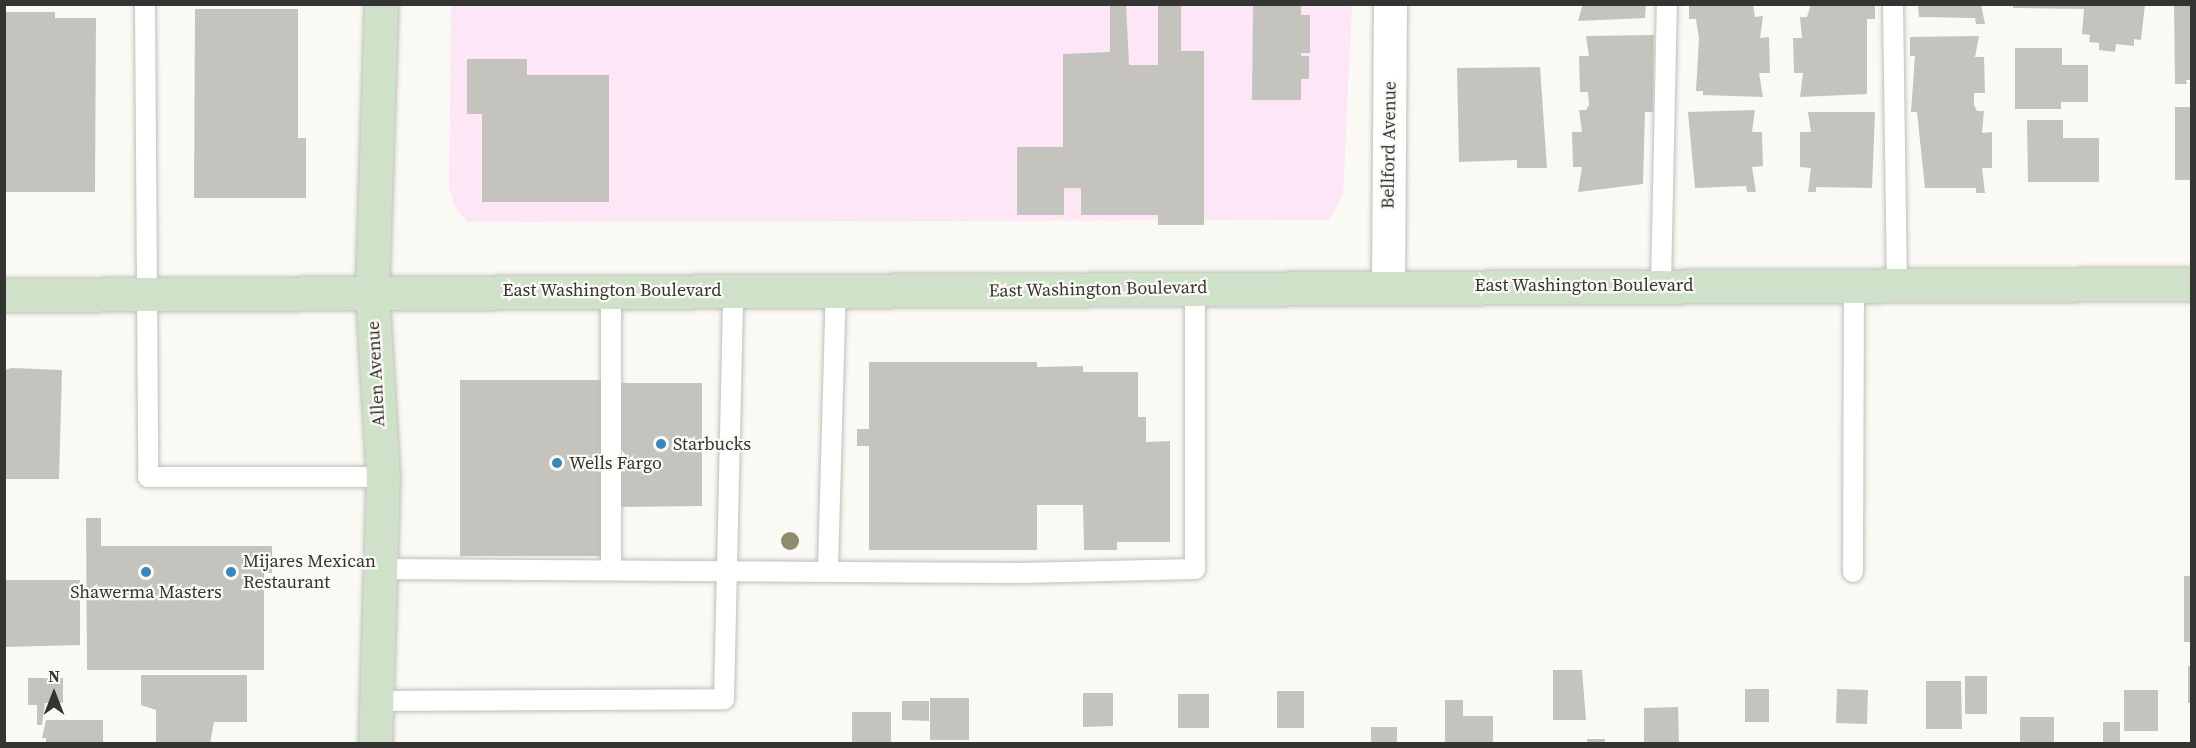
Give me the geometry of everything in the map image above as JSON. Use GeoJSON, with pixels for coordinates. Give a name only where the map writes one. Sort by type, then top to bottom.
{"type":"FeatureCollection","features":[{"type":"Feature","properties":{"kind":"main road","name":"Allen Avenue"},"geometry":{"type":"LineString","coordinates":[[375,744],[382,477],[372,291],[381,4]]}},
{"type":"Feature","properties":{"kind":"main road","name":"East Washington Boulevard"},"geometry":{"type":"LineString","coordinates":[[4,295],[372,291],[2192,284]]}},
{"type":"Feature","properties":{"kind":"street","name":"Bellford Avenue"},"geometry":{"type":"LineString","coordinates":[[1388,286],[1390,4]]}},
{"type":"Feature","properties":{"kind":"lane"},"geometry":{"type":"LineString","coordinates":[[145,4],[150,293],[148,477],[382,477]]}},
{"type":"Feature","properties":{"kind":"lane"},"geometry":{"type":"LineString","coordinates":[[1661,285],[1667,4]]}},
{"type":"Feature","properties":{"kind":"lane"},"geometry":{"type":"LineString","coordinates":[[1893,4],[1897,285]]}},
{"type":"Feature","properties":{"kind":"lane"},"geometry":{"type":"LineString","coordinates":[[1853,572],[1854,285]]}},
{"type":"Feature","properties":{"kind":"lane"},"geometry":{"type":"LineString","coordinates":[[381,569],[828,569],[1021,573],[1195,569],[1195,288]]}},
{"type":"Feature","properties":{"kind":"lane"},"geometry":{"type":"LineString","coordinates":[[611,290],[611,570]]}},
{"type":"Feature","properties":{"kind":"lane"},"geometry":{"type":"LineString","coordinates":[[376,701],[724,699],[733,290]]}},
{"type":"Feature","properties":{"kind":"lane"},"geometry":{"type":"LineString","coordinates":[[828,569],[836,290]]}},
{"type":"Feature","properties":{"kind":"shaded area"},"geometry":{"type":"Polygon","coordinates":[[[451,5],[1352,5],[1343,195],[1329,220],[467,222],[455,207],[449,188],[451,5]]]}},
{"type":"Feature","properties":{"kind":"building"},"geometry":{"type":"Polygon","coordinates":[[[1110,4],[1126,4],[1129,65],[1158,65],[1158,5],[1181,5],[1181,51],[1204,51],[1204,225],[1158,225],[1158,215],[1081,215],[1081,188],[1064,188],[1064,215],[1017,215],[1017,147],[1063,147],[1063,54],[1110,52],[1110,4]]]}},
{"type":"Feature","properties":{"kind":"building"},"geometry":{"type":"Polygon","coordinates":[[[1253,4],[1301,4],[1301,15],[1310,15],[1310,53],[1301,53],[1301,56],[1309,56],[1309,79],[1301,79],[1301,100],[1252,100],[1253,4]]]}},
{"type":"Feature","properties":{"kind":"building"},"geometry":{"type":"Polygon","coordinates":[[[1583,4],[1646,4],[1645,18],[1578,21],[1583,4]]]}},
{"type":"Feature","properties":{"kind":"building"},"geometry":{"type":"Polygon","coordinates":[[[1689,4],[1753,4],[1755,17],[1763,16],[1760,38],[1769,37],[1770,73],[1759,73],[1763,97],[1703,95],[1703,91],[1696,91],[1699,39],[1696,19],[1689,19],[1689,4]]]}},
{"type":"Feature","properties":{"kind":"building"},"geometry":{"type":"Polygon","coordinates":[[[1811,4],[1875,4],[1875,19],[1867,19],[1867,94],[1800,97],[1803,73],[1794,73],[1793,38],[1802,38],[1800,17],[1807,17],[1811,4]]]}},
{"type":"Feature","properties":{"kind":"building"},"geometry":{"type":"Polygon","coordinates":[[[1918,4],[1981,4],[1985,24],[1976,24],[1975,18],[1919,17],[1918,4]]]}},
{"type":"Feature","properties":{"kind":"building"},"geometry":{"type":"Polygon","coordinates":[[[2013,4],[2145,4],[2141,40],[2134,39],[2134,46],[2116,44],[2115,52],[2099,50],[2099,43],[2089,42],[2090,35],[2082,34],[2084,9],[2013,8],[2013,4]]]}},
{"type":"Feature","properties":{"kind":"building"},"geometry":{"type":"Polygon","coordinates":[[[2174,4],[2192,4],[2192,80],[2186,80],[2187,84],[2175,84],[2174,4]]]}},
{"type":"Feature","properties":{"kind":"building"},"geometry":{"type":"Polygon","coordinates":[[[195,9],[298,9],[298,138],[306,138],[306,198],[194,198],[195,9]]]}},
{"type":"Feature","properties":{"kind":"building"},"geometry":{"type":"Polygon","coordinates":[[[4,12],[55,12],[55,18],[96,18],[95,192],[4,192],[4,12]]]}},
{"type":"Feature","properties":{"kind":"building"},"geometry":{"type":"Polygon","coordinates":[[[1654,35],[1653,112],[1645,112],[1643,184],[1578,192],[1582,167],[1573,167],[1572,132],[1582,132],[1579,110],[1586,110],[1589,105],[1588,92],[1580,92],[1579,56],[1589,56],[1586,36],[1654,35]]]}},
{"type":"Feature","properties":{"kind":"building"},"geometry":{"type":"Polygon","coordinates":[[[1979,36],[1975,57],[1984,57],[1985,93],[1974,93],[1974,105],[1977,111],[1984,111],[1982,133],[1992,132],[1992,168],[1982,168],[1985,193],[1976,193],[1976,188],[1925,188],[1917,112],[1911,112],[1915,56],[1910,56],[1910,37],[1979,36]]]}},
{"type":"Feature","properties":{"kind":"building"},"geometry":{"type":"Polygon","coordinates":[[[2015,48],[2062,48],[2062,65],[2088,65],[2088,102],[2061,102],[2061,109],[2015,109],[2015,48]]]}},
{"type":"Feature","properties":{"kind":"building"},"geometry":{"type":"Polygon","coordinates":[[[467,59],[527,59],[527,75],[609,75],[609,202],[482,202],[482,114],[467,114],[467,59]]]}},
{"type":"Feature","properties":{"kind":"building"},"geometry":{"type":"Polygon","coordinates":[[[1540,67],[1547,168],[1517,168],[1517,160],[1459,162],[1457,68],[1540,67]]]}},
{"type":"Feature","properties":{"kind":"building"},"geometry":{"type":"Polygon","coordinates":[[[2175,107],[2192,107],[2192,180],[2175,180],[2175,107]]]}},
{"type":"Feature","properties":{"kind":"building"},"geometry":{"type":"Polygon","coordinates":[[[1755,110],[1752,132],[1762,132],[1763,166],[1752,167],[1756,192],[1747,192],[1746,186],[1695,188],[1688,112],[1755,110]]]}},
{"type":"Feature","properties":{"kind":"building"},"geometry":{"type":"Polygon","coordinates":[[[1808,112],[1875,112],[1872,188],[1816,187],[1816,192],[1808,192],[1811,168],[1800,167],[1800,132],[1811,132],[1808,112]]]}},
{"type":"Feature","properties":{"kind":"building"},"geometry":{"type":"Polygon","coordinates":[[[2027,120],[2063,120],[2063,138],[2099,138],[2099,182],[2028,182],[2027,120]]]}},
{"type":"Feature","properties":{"kind":"building"},"geometry":{"type":"Polygon","coordinates":[[[869,362],[1037,362],[1037,367],[1083,366],[1083,372],[1138,372],[1138,417],[1146,417],[1146,442],[1170,441],[1170,542],[1117,542],[1117,550],[1084,550],[1083,505],[1037,505],[1037,550],[869,550],[869,446],[857,446],[857,429],[869,429],[869,362]]]}},
{"type":"Feature","properties":{"kind":"building"},"geometry":{"type":"Polygon","coordinates":[[[12,368],[62,370],[59,479],[4,479],[4,370],[12,368]]]}},
{"type":"Feature","properties":{"kind":"building"},"geometry":{"type":"Polygon","coordinates":[[[460,380],[601,380],[601,388],[610,388],[610,412],[601,412],[601,556],[460,556],[460,380]]]}},
{"type":"Feature","properties":{"kind":"building"},"geometry":{"type":"Polygon","coordinates":[[[620,383],[702,383],[702,506],[620,507],[620,383]]]}},
{"type":"Feature","properties":{"kind":"building"},"geometry":{"type":"Polygon","coordinates":[[[86,518],[101,518],[101,546],[272,546],[272,573],[264,573],[264,670],[87,670],[86,518]]]}},
{"type":"Feature","properties":{"kind":"building"},"geometry":{"type":"Polygon","coordinates":[[[2184,576],[2192,576],[2192,642],[2184,642],[2184,576]]]}},
{"type":"Feature","properties":{"kind":"building"},"geometry":{"type":"Polygon","coordinates":[[[4,580],[80,580],[80,645],[4,647],[4,580]]]}},
{"type":"Feature","properties":{"kind":"building"},"geometry":{"type":"Polygon","coordinates":[[[2188,666],[2192,666],[2192,703],[2188,703],[2188,666]]]}},
{"type":"Feature","properties":{"kind":"building"},"geometry":{"type":"Polygon","coordinates":[[[1553,670],[1582,670],[1586,720],[1553,720],[1553,670]]]}},
{"type":"Feature","properties":{"kind":"building"},"geometry":{"type":"Polygon","coordinates":[[[141,675],[247,675],[247,722],[214,722],[210,744],[156,744],[156,710],[141,705],[141,675]]]}},
{"type":"Feature","properties":{"kind":"building"},"geometry":{"type":"Polygon","coordinates":[[[1965,676],[1987,676],[1987,714],[1965,714],[1965,676]]]}},
{"type":"Feature","properties":{"kind":"building"},"geometry":{"type":"Polygon","coordinates":[[[28,678],[63,678],[63,703],[45,703],[42,725],[37,725],[37,705],[28,705],[28,678]]]}},
{"type":"Feature","properties":{"kind":"building"},"geometry":{"type":"Polygon","coordinates":[[[1926,681],[1961,681],[1962,729],[1926,729],[1926,681]]]}},
{"type":"Feature","properties":{"kind":"building"},"geometry":{"type":"Polygon","coordinates":[[[1745,689],[1769,689],[1769,722],[1745,722],[1745,689]]]}},
{"type":"Feature","properties":{"kind":"building"},"geometry":{"type":"Polygon","coordinates":[[[1837,689],[1868,690],[1867,724],[1836,723],[1837,689]]]}},
{"type":"Feature","properties":{"kind":"building"},"geometry":{"type":"Polygon","coordinates":[[[2124,690],[2158,690],[2158,731],[2124,731],[2124,690]]]}},
{"type":"Feature","properties":{"kind":"building"},"geometry":{"type":"Polygon","coordinates":[[[1277,691],[1304,691],[1304,728],[1277,728],[1277,691]]]}},
{"type":"Feature","properties":{"kind":"building"},"geometry":{"type":"Polygon","coordinates":[[[1083,693],[1113,693],[1113,726],[1083,727],[1083,693]]]}},
{"type":"Feature","properties":{"kind":"building"},"geometry":{"type":"Polygon","coordinates":[[[1178,694],[1209,694],[1209,728],[1178,728],[1178,694]]]}},
{"type":"Feature","properties":{"kind":"building"},"geometry":{"type":"Polygon","coordinates":[[[930,698],[969,698],[969,740],[930,740],[930,698]]]}},
{"type":"Feature","properties":{"kind":"building"},"geometry":{"type":"Polygon","coordinates":[[[1445,700],[1463,700],[1463,716],[1493,716],[1493,744],[1445,744],[1445,700]]]}},
{"type":"Feature","properties":{"kind":"building"},"geometry":{"type":"Polygon","coordinates":[[[902,701],[929,701],[929,721],[902,720],[902,701]]]}},
{"type":"Feature","properties":{"kind":"building"},"geometry":{"type":"Polygon","coordinates":[[[1678,707],[1679,744],[1644,744],[1644,708],[1678,707]]]}},
{"type":"Feature","properties":{"kind":"building"},"geometry":{"type":"Polygon","coordinates":[[[852,712],[891,712],[891,744],[852,744],[852,712]]]}},
{"type":"Feature","properties":{"kind":"building"},"geometry":{"type":"Polygon","coordinates":[[[2020,717],[2054,717],[2054,744],[2020,744],[2020,717]]]}},
{"type":"Feature","properties":{"kind":"building"},"geometry":{"type":"Polygon","coordinates":[[[46,720],[103,720],[103,744],[46,744],[46,738],[42,738],[46,720]]]}},
{"type":"Feature","properties":{"kind":"building"},"geometry":{"type":"Polygon","coordinates":[[[2103,722],[2120,722],[2120,744],[2103,744],[2103,722]]]}},
{"type":"Feature","properties":{"kind":"building"},"geometry":{"type":"Polygon","coordinates":[[[1371,727],[1397,727],[1397,744],[1371,744],[1371,727]]]}},
{"type":"Feature","properties":{"kind":"building"},"geometry":{"type":"Polygon","coordinates":[[[1587,739],[1605,739],[1605,744],[1587,744],[1587,739]]]}},
{"type":"Feature","properties":{"kind":"place","name":"Starbucks"},"geometry":{"type":"Point","coordinates":[661,444]}},
{"type":"Feature","properties":{"kind":"place","name":"Wells Fargo"},"geometry":{"type":"Point","coordinates":[557,463]}},
{"type":"Feature","properties":{"kind":"place","name":"Shawerma Masters"},"geometry":{"type":"Point","coordinates":[146,572]}},
{"type":"Feature","properties":{"kind":"place","name":"Mijares Mexican Restaurant"},"geometry":{"type":"Point","coordinates":[231,572]}}]}
